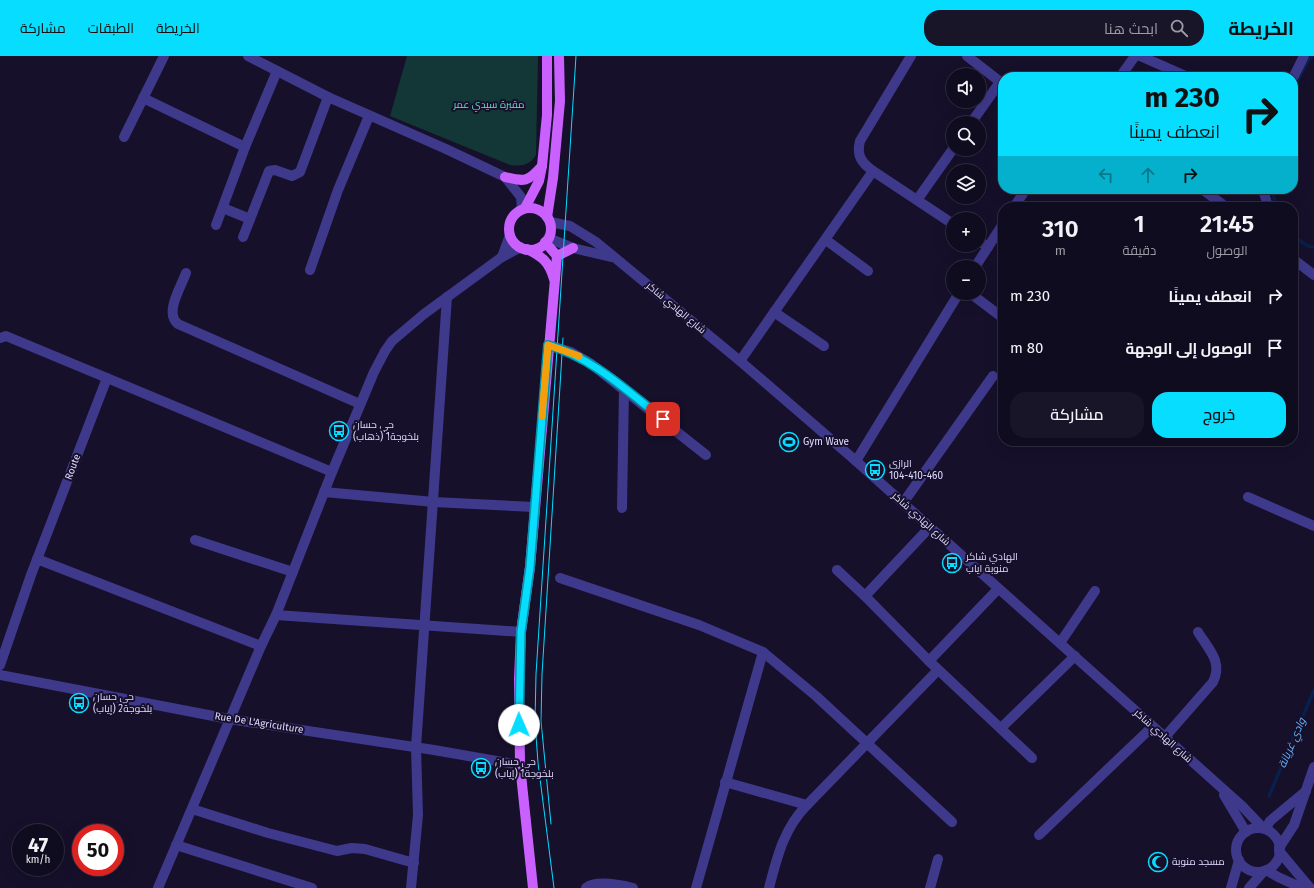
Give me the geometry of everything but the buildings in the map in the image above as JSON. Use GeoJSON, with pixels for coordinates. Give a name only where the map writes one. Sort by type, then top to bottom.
{"type":"FeatureCollection","features":[{"type":"Feature","properties":{"kind":"main road"},"geometry":{"type":"LineString","coordinates":[[547,56],[547,115],[539,181],[523,209],[512,217],[510,223],[510,235],[516,244],[542,256],[549,266],[555,284]]}},
{"type":"Feature","properties":{"kind":"main road"},"geometry":{"type":"LineString","coordinates":[[533,888],[520,765],[518,712],[521,632],[530,567],[548,345],[555,284],[556,256],[547,240],[560,101],[559,56]]}},
{"type":"Feature","properties":{"kind":"main road"},"geometry":{"type":"LineString","coordinates":[[505,177],[524,181],[531,178],[542,166]]}},
{"type":"Feature","properties":{"kind":"main road"},"geometry":{"type":"LineString","coordinates":[[523,209],[535,209],[549,219]]}},
{"type":"Feature","properties":{"kind":"main road"},"geometry":{"type":"LineString","coordinates":[[524,248],[537,248],[547,240]]}},
{"type":"Feature","properties":{"kind":"main road"},"geometry":{"type":"LineString","coordinates":[[556,256],[574,248]]}},
{"type":"Feature","properties":{"kind":"street"},"geometry":{"type":"LineString","coordinates":[[124,137],[164,56]]}},
{"type":"Feature","properties":{"kind":"street"},"geometry":{"type":"LineString","coordinates":[[248,56],[328,97],[446,149],[505,177],[521,197],[523,209]]}},
{"type":"Feature","properties":{"kind":"street"},"geometry":{"type":"LineString","coordinates":[[911,56],[860,141],[859,158],[862,163],[873,171],[946,219]]}},
{"type":"Feature","properties":{"kind":"street"},"geometry":{"type":"LineString","coordinates":[[967,56],[998,80]]}},
{"type":"Feature","properties":{"kind":"street"},"geometry":{"type":"LineString","coordinates":[[1123,72],[1134,56]]}},
{"type":"Feature","properties":{"kind":"street"},"geometry":{"type":"LineString","coordinates":[[1140,56],[1177,72]]}},
{"type":"Feature","properties":{"kind":"street"},"geometry":{"type":"LineString","coordinates":[[1296,72],[1304,56]]}},
{"type":"Feature","properties":{"kind":"street"},"geometry":{"type":"LineString","coordinates":[[216,225],[245,147],[277,71]]}},
{"type":"Feature","properties":{"kind":"street"},"geometry":{"type":"LineString","coordinates":[[976,116],[998,88]]}},
{"type":"Feature","properties":{"kind":"street"},"geometry":{"type":"LineString","coordinates":[[243,237],[269,171],[274,170],[292,176],[300,172],[328,97]]}},
{"type":"Feature","properties":{"kind":"street"},"geometry":{"type":"LineString","coordinates":[[143,98],[245,147]]}},
{"type":"Feature","properties":{"kind":"street"},"geometry":{"type":"LineString","coordinates":[[310,270],[338,190],[369,116]]}},
{"type":"Feature","properties":{"kind":"street"},"geometry":{"type":"LineString","coordinates":[[917,200],[948,156]]}},
{"type":"Feature","properties":{"kind":"street"},"geometry":{"type":"LineString","coordinates":[[740,361],[873,171]]}},
{"type":"Feature","properties":{"kind":"street"},"geometry":{"type":"LineString","coordinates":[[1209,194],[1219,202]]}},
{"type":"Feature","properties":{"kind":"street"},"geometry":{"type":"LineString","coordinates":[[222,208],[250,219]]}},
{"type":"Feature","properties":{"kind":"street","name":"شارع الهادي شاكر"},"geometry":{"type":"LineString","coordinates":[[549,219],[579,230],[620,260],[740,361],[1075,656],[1264,828]]}},
{"type":"Feature","properties":{"kind":"street"},"geometry":{"type":"LineString","coordinates":[[986,241],[998,229]]}},
{"type":"Feature","properties":{"kind":"street"},"geometry":{"type":"LineString","coordinates":[[502,257],[510,235]]}},
{"type":"Feature","properties":{"kind":"street","name":"شارع الهادي شاكر"},"geometry":{"type":"LineString","coordinates":[[547,240],[620,260]]}},
{"type":"Feature","properties":{"kind":"street"},"geometry":{"type":"LineString","coordinates":[[826,240],[868,271]]}},
{"type":"Feature","properties":{"kind":"street"},"geometry":{"type":"LineString","coordinates":[[158,888],[229,719],[276,615],[332,472],[379,361],[392,341],[419,317],[502,257],[524,248]]}},
{"type":"Feature","properties":{"kind":"street"},"geometry":{"type":"LineString","coordinates":[[1298,263],[1314,275]]}},
{"type":"Feature","properties":{"kind":"street"},"geometry":{"type":"LineString","coordinates":[[186,273],[172,311],[173,319],[178,324],[360,404]]}},
{"type":"Feature","properties":{"kind":"street"},"geometry":{"type":"LineString","coordinates":[[411,888],[418,814],[416,747],[447,296]]}},
{"type":"Feature","properties":{"kind":"street"},"geometry":{"type":"LineString","coordinates":[[856,462],[956,300]]}},
{"type":"Feature","properties":{"kind":"street"},"geometry":{"type":"LineString","coordinates":[[979,300],[998,314]]}},
{"type":"Feature","properties":{"kind":"street"},"geometry":{"type":"LineString","coordinates":[[774,312],[824,346]]}},
{"type":"Feature","properties":{"kind":"street"},"geometry":{"type":"LineString","coordinates":[[0,338],[6,336],[332,472]]}},
{"type":"Feature","properties":{"kind":"street"},"geometry":{"type":"LineString","coordinates":[[548,345],[571,352],[590,363],[706,455]]}},
{"type":"Feature","properties":{"kind":"street"},"geometry":{"type":"LineString","coordinates":[[903,503],[993,376]]}},
{"type":"Feature","properties":{"kind":"street","name":"Route"},"geometry":{"type":"LineString","coordinates":[[0,664],[37,559],[107,378]]}},
{"type":"Feature","properties":{"kind":"street"},"geometry":{"type":"LineString","coordinates":[[622,508],[624,389]]}},
{"type":"Feature","properties":{"kind":"street"},"geometry":{"type":"LineString","coordinates":[[324,492],[434,502],[534,507]]}},
{"type":"Feature","properties":{"kind":"street"},"geometry":{"type":"LineString","coordinates":[[1248,497],[1314,526]]}},
{"type":"Feature","properties":{"kind":"street"},"geometry":{"type":"LineString","coordinates":[[865,596],[930,527]]}},
{"type":"Feature","properties":{"kind":"street"},"geometry":{"type":"LineString","coordinates":[[195,540],[293,572]]}},
{"type":"Feature","properties":{"kind":"street"},"geometry":{"type":"LineString","coordinates":[[37,559],[261,646]]}},
{"type":"Feature","properties":{"kind":"street"},"geometry":{"type":"LineString","coordinates":[[837,570],[865,596],[938,670],[1032,758]]}},
{"type":"Feature","properties":{"kind":"street"},"geometry":{"type":"LineString","coordinates":[[560,578],[699,625],[763,652],[816,696],[952,822]]}},
{"type":"Feature","properties":{"kind":"street"},"geometry":{"type":"LineString","coordinates":[[929,661],[998,589]]}},
{"type":"Feature","properties":{"kind":"street"},"geometry":{"type":"LineString","coordinates":[[1060,643],[1095,591]]}},
{"type":"Feature","properties":{"kind":"street"},"geometry":{"type":"LineString","coordinates":[[276,615],[521,632]]}},
{"type":"Feature","properties":{"kind":"street"},"geometry":{"type":"LineString","coordinates":[[1164,738],[1213,682],[1218,673],[1216,661],[1198,632]]}},
{"type":"Feature","properties":{"kind":"street"},"geometry":{"type":"LineString","coordinates":[[696,888],[763,652]]}},
{"type":"Feature","properties":{"kind":"street"},"geometry":{"type":"LineString","coordinates":[[1001,728],[1075,656]]}},
{"type":"Feature","properties":{"kind":"street"},"geometry":{"type":"LineString","coordinates":[[769,888],[783,840],[797,815],[938,670]]}},
{"type":"Feature","properties":{"kind":"street","name":"Rue De L'Agriculture"},"geometry":{"type":"LineString","coordinates":[[0,675],[229,719],[416,747],[520,765]]}},
{"type":"Feature","properties":{"kind":"street"},"geometry":{"type":"LineString","coordinates":[[1039,835],[1152,727]]}},
{"type":"Feature","properties":{"kind":"street"},"geometry":{"type":"LineString","coordinates":[[1249,888],[1265,870],[1275,862],[1279,850],[1294,825],[1314,767]]}},
{"type":"Feature","properties":{"kind":"street"},"geometry":{"type":"LineString","coordinates":[[725,782],[807,805]]}},
{"type":"Feature","properties":{"kind":"street","name":"شارع الهادي شاكر"},"geometry":{"type":"LineString","coordinates":[[1218,785],[1246,832]]}},
{"type":"Feature","properties":{"kind":"street"},"geometry":{"type":"LineString","coordinates":[[1231,888],[1239,860],[1237,845],[1239,840],[1246,832],[1264,828],[1270,821],[1306,791]]}},
{"type":"Feature","properties":{"kind":"street"},"geometry":{"type":"LineString","coordinates":[[192,810],[268,833],[336,851],[352,848],[365,849],[414,864]]}},
{"type":"Feature","properties":{"kind":"street"},"geometry":{"type":"LineString","coordinates":[[1264,828],[1275,836],[1279,850],[1310,888]]}},
{"type":"Feature","properties":{"kind":"street"},"geometry":{"type":"LineString","coordinates":[[176,845],[312,888]]}},
{"type":"Feature","properties":{"kind":"street"},"geometry":{"type":"LineString","coordinates":[[930,888],[938,859]]}},
{"type":"Feature","properties":{"kind":"street"},"geometry":{"type":"LineString","coordinates":[[1239,860],[1249,870],[1265,870],[1302,888]]}},
{"type":"Feature","properties":{"kind":"street"},"geometry":{"type":"LineString","coordinates":[[586,888],[593,885],[603,886],[616,884],[633,888]]}},
{"type":"Feature","properties":{"kind":"green space","name":"مقبرة سيدي عمر"},"geometry":{"type":"Polygon","coordinates":[[[407,56],[538,56],[536,155],[533,159],[525,164],[510,165],[390,116],[407,56]]]}},
{"type":"Feature","properties":{"kind":"waterway","name":"وادي غريانة"},"geometry":{"type":"LineString","coordinates":[[1298,80],[1312,56]]}},
{"type":"Feature","properties":{"kind":"waterway","name":"وادي غريانة"},"geometry":{"type":"LineString","coordinates":[[1273,194],[1275,202]]}},
{"type":"Feature","properties":{"kind":"waterway","name":"وادي غريانة"},"geometry":{"type":"LineString","coordinates":[[1298,239],[1308,246],[1314,247]]}},
{"type":"Feature","properties":{"kind":"waterway","name":"وادي غريانة"},"geometry":{"type":"LineString","coordinates":[[1269,796],[1314,690]]}},
{"type":"Feature","properties":{"kind":"tram line"},"geometry":{"type":"LineString","coordinates":[[554,888],[538,763],[535,721],[536,674],[576,56]]}},
{"type":"Feature","properties":{"kind":"tram line"},"geometry":{"type":"LineString","coordinates":[[551,824],[541,721],[542,674],[563,338]]}},
{"type":"Feature","properties":{"kind":"slow traffic"},"geometry":{"type":"LineString","coordinates":[[542,416],[548,345],[563,349],[579,356]]}},
{"type":"Feature","properties":{"kind":"place","name":"حي حسان بلخوجة1 (ذهاب)"},"geometry":{"type":"Point","coordinates":[339,431]}},
{"type":"Feature","properties":{"kind":"place","name":"Gym Wave"},"geometry":{"type":"Point","coordinates":[789,442]}},
{"type":"Feature","properties":{"kind":"place","name":"الرازي 104-410-460"},"geometry":{"type":"Point","coordinates":[875,470]}},
{"type":"Feature","properties":{"kind":"place","name":"الهادي شاكر منوبة اياب"},"geometry":{"type":"Point","coordinates":[952,563]}},
{"type":"Feature","properties":{"kind":"place","name":"حي حسان بلخوجة2 (إياب)"},"geometry":{"type":"Point","coordinates":[79,703]}},
{"type":"Feature","properties":{"kind":"place","name":"حي حسان بلخوجة1 (إياب)"},"geometry":{"type":"Point","coordinates":[481,768]}},
{"type":"Feature","properties":{"kind":"place","name":"مسجد منوبة"},"geometry":{"type":"Point","coordinates":[1158,862]}},
{"type":"Feature","properties":{"kind":"route"},"geometry":{"type":"LineString","coordinates":[[519,725],[518,712],[521,632],[530,567],[548,345],[571,352],[590,363],[663,419]]}}]}
